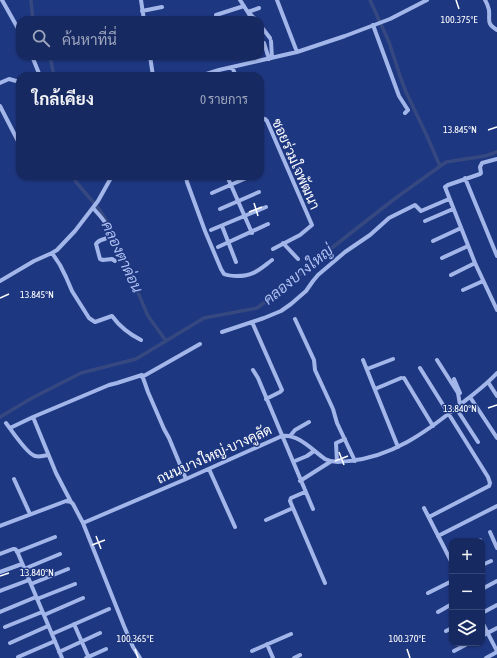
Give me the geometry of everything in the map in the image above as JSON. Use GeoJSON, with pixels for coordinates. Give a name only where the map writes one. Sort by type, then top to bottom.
{"type":"FeatureCollection","features":[{"type":"Feature","properties":{"kind":"street"},"geometry":{"type":"LineString","coordinates":[[2,0],[16,25]]}},
{"type":"Feature","properties":{"kind":"street"},"geometry":{"type":"LineString","coordinates":[[141,0],[143,16]]}},
{"type":"Feature","properties":{"kind":"street"},"geometry":{"type":"LineString","coordinates":[[240,0],[251,16]]}},
{"type":"Feature","properties":{"kind":"street"},"geometry":{"type":"LineString","coordinates":[[277,0],[297,52]]}},
{"type":"Feature","properties":{"kind":"street"},"geometry":{"type":"LineString","coordinates":[[264,60],[297,52],[388,20],[427,0]]}},
{"type":"Feature","properties":{"kind":"street"},"geometry":{"type":"LineString","coordinates":[[486,0],[489,10],[489,23],[497,30]]}},
{"type":"Feature","properties":{"kind":"street"},"geometry":{"type":"LineString","coordinates":[[216,15],[244,6]]}},
{"type":"Feature","properties":{"kind":"street"},"geometry":{"type":"LineString","coordinates":[[142,10],[162,7]]}},
{"type":"Feature","properties":{"kind":"street"},"geometry":{"type":"LineString","coordinates":[[249,13],[259,8]]}},
{"type":"Feature","properties":{"kind":"street"},"geometry":{"type":"LineString","coordinates":[[376,24],[399,96],[408,110],[405,113]]}},
{"type":"Feature","properties":{"kind":"street"},"geometry":{"type":"LineString","coordinates":[[264,31],[270,40],[271,58]]}},
{"type":"Feature","properties":{"kind":"street"},"geometry":{"type":"LineString","coordinates":[[264,43],[271,58]]}},
{"type":"Feature","properties":{"kind":"street"},"geometry":{"type":"LineString","coordinates":[[34,60],[38,72]]}},
{"type":"Feature","properties":{"kind":"street"},"geometry":{"type":"LineString","coordinates":[[151,60],[152,72]]}},
{"type":"Feature","properties":{"kind":"street"},"geometry":{"type":"LineString","coordinates":[[214,72],[262,60]]}},
{"type":"Feature","properties":{"kind":"street"},"geometry":{"type":"LineString","coordinates":[[232,67],[234,72]]}},
{"type":"Feature","properties":{"kind":"street"},"geometry":{"type":"LineString","coordinates":[[0,83],[9,79],[16,81]]}},
{"type":"Feature","properties":{"kind":"street"},"geometry":{"type":"LineString","coordinates":[[0,106],[16,137]]}},
{"type":"Feature","properties":{"kind":"street","name":"ซอยร่วมใจพัฒนา"},"geometry":{"type":"LineString","coordinates":[[264,119],[268,121],[312,225],[300,235],[273,248]]}},
{"type":"Feature","properties":{"kind":"street"},"geometry":{"type":"LineString","coordinates":[[497,159],[482,163],[480,167],[481,173],[445,186],[475,263],[497,310]]}},
{"type":"Feature","properties":{"kind":"street"},"geometry":{"type":"LineString","coordinates":[[465,178],[497,256]]}},
{"type":"Feature","properties":{"kind":"street"},"geometry":{"type":"LineString","coordinates":[[0,281],[34,260],[57,250],[75,231],[98,201],[110,180]]}},
{"type":"Feature","properties":{"kind":"street"},"geometry":{"type":"LineString","coordinates":[[187,180],[205,231],[224,274],[230,276],[248,276],[272,260]]}},
{"type":"Feature","properties":{"kind":"street"},"geometry":{"type":"LineString","coordinates":[[229,180],[252,232]]}},
{"type":"Feature","properties":{"kind":"street"},"geometry":{"type":"LineString","coordinates":[[212,193],[242,180]]}},
{"type":"Feature","properties":{"kind":"street"},"geometry":{"type":"LineString","coordinates":[[220,209],[259,192]]}},
{"type":"Feature","properties":{"kind":"street"},"geometry":{"type":"LineString","coordinates":[[222,332],[275,313],[291,304],[306,291],[312,281],[345,252],[370,235],[389,218],[416,205],[421,211],[449,199]]}},
{"type":"Feature","properties":{"kind":"street"},"geometry":{"type":"LineString","coordinates":[[93,207],[104,220],[109,234],[108,238],[99,240],[96,244],[100,258],[103,260],[112,259],[115,261]]}},
{"type":"Feature","properties":{"kind":"street"},"geometry":{"type":"LineString","coordinates":[[211,230],[266,207]]}},
{"type":"Feature","properties":{"kind":"street"},"geometry":{"type":"LineString","coordinates":[[425,221],[453,209]]}},
{"type":"Feature","properties":{"kind":"street"},"geometry":{"type":"LineString","coordinates":[[218,247],[268,224]]}},
{"type":"Feature","properties":{"kind":"street"},"geometry":{"type":"LineString","coordinates":[[222,226],[236,262]]}},
{"type":"Feature","properties":{"kind":"street"},"geometry":{"type":"LineString","coordinates":[[433,241],[461,228]]}},
{"type":"Feature","properties":{"kind":"street"},"geometry":{"type":"LineString","coordinates":[[283,243],[298,259]]}},
{"type":"Feature","properties":{"kind":"street"},"geometry":{"type":"LineString","coordinates":[[442,258],[468,246]]}},
{"type":"Feature","properties":{"kind":"street"},"geometry":{"type":"LineString","coordinates":[[52,253],[60,265],[72,291],[89,318],[95,322],[112,316],[118,324],[130,334],[141,340]]}},
{"type":"Feature","properties":{"kind":"street"},"geometry":{"type":"LineString","coordinates":[[451,275],[475,263]]}},
{"type":"Feature","properties":{"kind":"street"},"geometry":{"type":"LineString","coordinates":[[463,290],[483,281]]}},
{"type":"Feature","properties":{"kind":"street"},"geometry":{"type":"LineString","coordinates":[[295,319],[314,360],[315,370],[333,409],[337,423],[355,461]]}},
{"type":"Feature","properties":{"kind":"street"},"geometry":{"type":"LineString","coordinates":[[252,322],[282,390],[266,399]]}},
{"type":"Feature","properties":{"kind":"street"},"geometry":{"type":"LineString","coordinates":[[10,428],[109,385],[117,384],[141,375],[142,377],[200,344]]}},
{"type":"Feature","properties":{"kind":"street"},"geometry":{"type":"LineString","coordinates":[[367,370],[393,359]]}},
{"type":"Feature","properties":{"kind":"street"},"geometry":{"type":"LineString","coordinates":[[363,360],[398,447]]}},
{"type":"Feature","properties":{"kind":"street"},"geometry":{"type":"LineString","coordinates":[[437,360],[458,393],[460,400]]}},
{"type":"Feature","properties":{"kind":"street"},"geometry":{"type":"LineString","coordinates":[[420,368],[490,481],[490,484],[429,517]]}},
{"type":"Feature","properties":{"kind":"street"},"geometry":{"type":"LineString","coordinates":[[253,370],[313,509]]}},
{"type":"Feature","properties":{"kind":"street"},"geometry":{"type":"LineString","coordinates":[[300,481],[330,462],[355,461],[372,458],[418,437],[470,397],[497,373]]}},
{"type":"Feature","properties":{"kind":"street"},"geometry":{"type":"LineString","coordinates":[[142,377],[186,479]]}},
{"type":"Feature","properties":{"kind":"street"},"geometry":{"type":"LineString","coordinates":[[375,389],[403,378],[433,426]]}},
{"type":"Feature","properties":{"kind":"street"},"geometry":{"type":"LineString","coordinates":[[454,379],[461,394],[460,405]]}},
{"type":"Feature","properties":{"kind":"street"},"geometry":{"type":"LineString","coordinates":[[488,382],[497,396]]}},
{"type":"Feature","properties":{"kind":"street"},"geometry":{"type":"LineString","coordinates":[[470,397],[497,438]]}},
{"type":"Feature","properties":{"kind":"street"},"geometry":{"type":"LineString","coordinates":[[456,408],[478,442]]}},
{"type":"Feature","properties":{"kind":"street"},"geometry":{"type":"LineString","coordinates":[[33,417],[56,473],[83,523],[112,607],[140,658]]}},
{"type":"Feature","properties":{"kind":"street"},"geometry":{"type":"LineString","coordinates":[[290,436],[295,430],[309,422]]}},
{"type":"Feature","properties":{"kind":"street"},"geometry":{"type":"LineString","coordinates":[[6,423],[20,442],[33,455],[48,455]]}},
{"type":"Feature","properties":{"kind":"street","name":"ถนนบางใหญ่-บางคูลัด"},"geometry":{"type":"LineString","coordinates":[[83,523],[282,436],[290,436],[300,439],[325,460],[330,462]]}},
{"type":"Feature","properties":{"kind":"street"},"geometry":{"type":"LineString","coordinates":[[337,462],[336,443],[345,439]]}},
{"type":"Feature","properties":{"kind":"street"},"geometry":{"type":"LineString","coordinates":[[295,461],[308,456],[314,451]]}},
{"type":"Feature","properties":{"kind":"street"},"geometry":{"type":"LineString","coordinates":[[209,469],[235,527]]}},
{"type":"Feature","properties":{"kind":"street"},"geometry":{"type":"LineString","coordinates":[[14,479],[30,514]]}},
{"type":"Feature","properties":{"kind":"street"},"geometry":{"type":"LineString","coordinates":[[305,492],[290,500],[325,583]]}},
{"type":"Feature","properties":{"kind":"street"},"geometry":{"type":"LineString","coordinates":[[0,526],[66,501],[71,502]]}},
{"type":"Feature","properties":{"kind":"street"},"geometry":{"type":"LineString","coordinates":[[438,536],[497,506]]}},
{"type":"Feature","properties":{"kind":"street"},"geometry":{"type":"LineString","coordinates":[[266,520],[293,508]]}},
{"type":"Feature","properties":{"kind":"street"},"geometry":{"type":"LineString","coordinates":[[424,508],[449,554]]}},
{"type":"Feature","properties":{"kind":"street"},"geometry":{"type":"LineString","coordinates":[[490,532],[497,548]]}},
{"type":"Feature","properties":{"kind":"street"},"geometry":{"type":"LineString","coordinates":[[17,552],[55,537]]}},
{"type":"Feature","properties":{"kind":"street"},"geometry":{"type":"LineString","coordinates":[[0,554],[13,549],[17,552],[62,658]]}},
{"type":"Feature","properties":{"kind":"street"},"geometry":{"type":"LineString","coordinates":[[24,569],[60,554]]}},
{"type":"Feature","properties":{"kind":"street"},"geometry":{"type":"LineString","coordinates":[[485,563],[491,560]]}},
{"type":"Feature","properties":{"kind":"street"},"geometry":{"type":"LineString","coordinates":[[0,572],[22,564]]}},
{"type":"Feature","properties":{"kind":"street"},"geometry":{"type":"LineString","coordinates":[[0,591],[68,569]]}},
{"type":"Feature","properties":{"kind":"street"},"geometry":{"type":"LineString","coordinates":[[485,587],[497,581]]}},
{"type":"Feature","properties":{"kind":"street"},"geometry":{"type":"LineString","coordinates":[[428,592],[449,582]]}},
{"type":"Feature","properties":{"kind":"street"},"geometry":{"type":"LineString","coordinates":[[0,612],[75,584]]}},
{"type":"Feature","properties":{"kind":"street"},"geometry":{"type":"LineString","coordinates":[[5,627],[83,598]]}},
{"type":"Feature","properties":{"kind":"street"},"geometry":{"type":"LineString","coordinates":[[485,611],[497,605]]}},
{"type":"Feature","properties":{"kind":"street"},"geometry":{"type":"LineString","coordinates":[[438,612],[449,606]]}},
{"type":"Feature","properties":{"kind":"street"},"geometry":{"type":"LineString","coordinates":[[52,634],[112,607]]}},
{"type":"Feature","properties":{"kind":"street"},"geometry":{"type":"LineString","coordinates":[[74,624],[88,658],[106,649]]}},
{"type":"Feature","properties":{"kind":"street"},"geometry":{"type":"LineString","coordinates":[[10,642],[48,626]]}},
{"type":"Feature","properties":{"kind":"street"},"geometry":{"type":"LineString","coordinates":[[485,628],[497,652],[486,658]]}},
{"type":"Feature","properties":{"kind":"street"},"geometry":{"type":"LineString","coordinates":[[485,634],[497,628]]}},
{"type":"Feature","properties":{"kind":"street"},"geometry":{"type":"LineString","coordinates":[[59,652],[100,633]]}},
{"type":"Feature","properties":{"kind":"street"},"geometry":{"type":"LineString","coordinates":[[252,651],[291,634]]}},
{"type":"Feature","properties":{"kind":"street"},"geometry":{"type":"LineString","coordinates":[[18,657],[55,641]]}},
{"type":"Feature","properties":{"kind":"street"},"geometry":{"type":"LineString","coordinates":[[267,644],[273,658]]}},
{"type":"Feature","properties":{"kind":"street"},"geometry":{"type":"LineString","coordinates":[[454,651],[463,646]]}},
{"type":"Feature","properties":{"kind":"street"},"geometry":{"type":"LineString","coordinates":[[294,658],[300,655]]}},
{"type":"Feature","properties":{"kind":"waterway","name":"คลองตาด่อน"},"geometry":{"type":"LineString","coordinates":[[31,0],[33,16]]}},
{"type":"Feature","properties":{"kind":"waterway"},"geometry":{"type":"LineString","coordinates":[[370,0],[389,42],[406,92],[440,166]]}},
{"type":"Feature","properties":{"kind":"waterway","name":"คลองตาด่อน"},"geometry":{"type":"LineString","coordinates":[[51,60],[53,72]]}},
{"type":"Feature","properties":{"kind":"waterway","name":"คลองบางใหญ่"},"geometry":{"type":"LineString","coordinates":[[0,417],[32,398],[81,373],[136,359],[204,318],[257,308],[393,200],[446,162],[485,156],[497,152]]}},
{"type":"Feature","properties":{"kind":"waterway","name":"คลองตาด่อน"},"geometry":{"type":"LineString","coordinates":[[75,180],[99,209],[109,225],[148,316],[166,341]]}}]}
